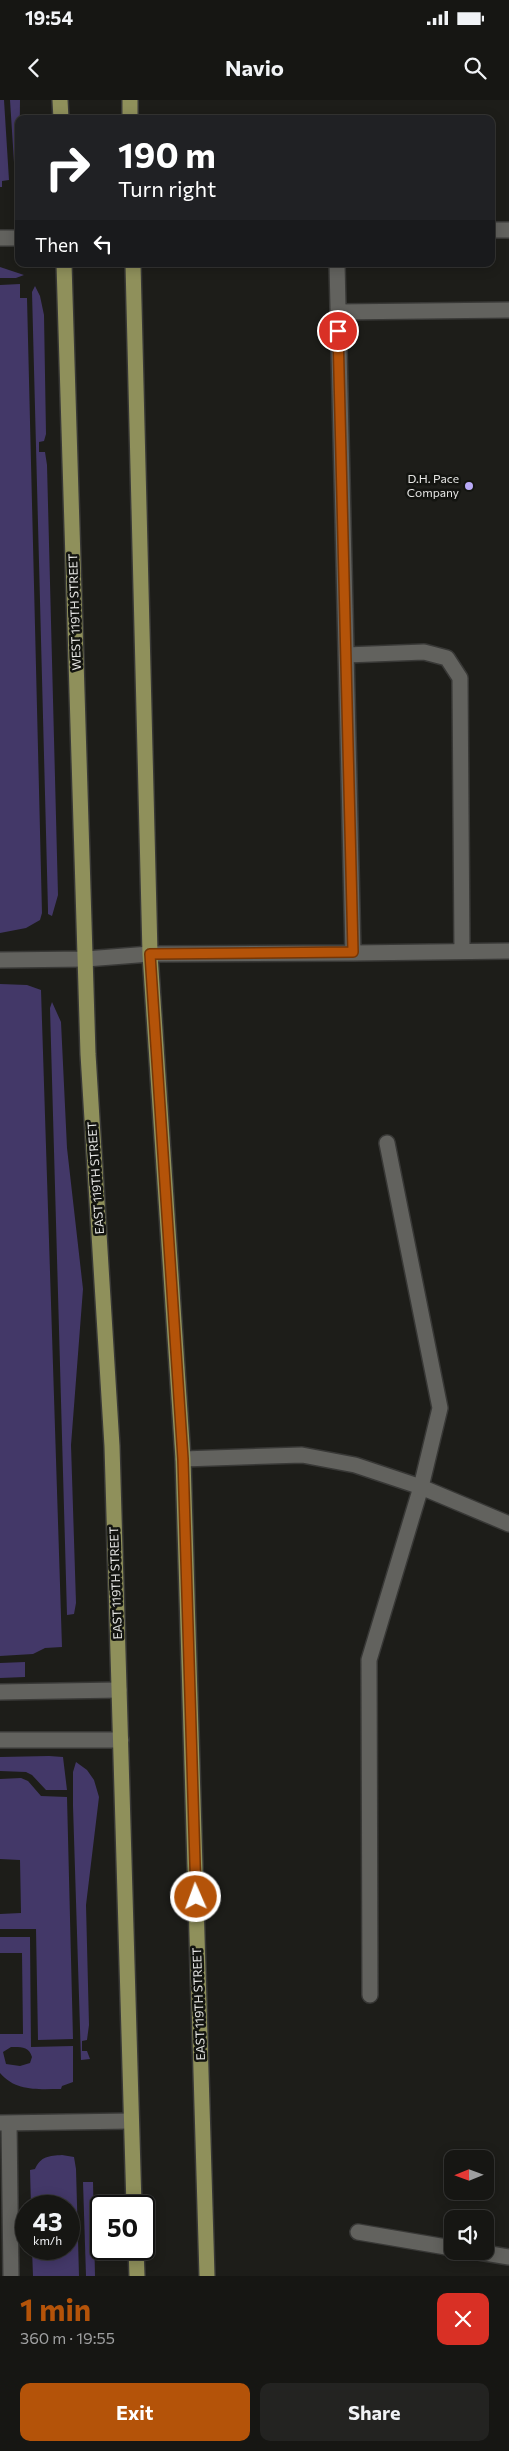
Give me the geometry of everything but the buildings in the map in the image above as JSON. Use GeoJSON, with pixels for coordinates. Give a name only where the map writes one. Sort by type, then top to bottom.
{"type":"FeatureCollection","features":[{"type":"Feature","properties":{"kind":"main road"},"geometry":{"type":"LineString","coordinates":[[60,100],[61,115]]}},
{"type":"Feature","properties":{"kind":"main road"},"geometry":{"type":"LineString","coordinates":[[130,100],[130,115]]}},
{"type":"Feature","properties":{"kind":"main road","name":"WEST 119TH STREET"},"geometry":{"type":"LineString","coordinates":[[64,267],[86,959]]}},
{"type":"Feature","properties":{"kind":"main road"},"geometry":{"type":"LineString","coordinates":[[134,267],[150,954]]}},
{"type":"Feature","properties":{"kind":"main road","name":"EAST 119TH STREET"},"geometry":{"type":"LineString","coordinates":[[150,954],[183,1459],[207,2276]]}},
{"type":"Feature","properties":{"kind":"main road","name":"EAST 119TH STREET"},"geometry":{"type":"LineString","coordinates":[[86,959],[88,1054],[112,1446],[133,2195]]}},
{"type":"Feature","properties":{"kind":"main road"},"geometry":{"type":"LineString","coordinates":[[136,2260],[137,2276]]}},
{"type":"Feature","properties":{"kind":"street"},"geometry":{"type":"LineString","coordinates":[[495,230],[509,230]]}},
{"type":"Feature","properties":{"kind":"street"},"geometry":{"type":"LineString","coordinates":[[0,238],[15,238]]}},
{"type":"Feature","properties":{"kind":"street"},"geometry":{"type":"LineString","coordinates":[[337,267],[353,952]]}},
{"type":"Feature","properties":{"kind":"street"},"geometry":{"type":"LineString","coordinates":[[338,312],[509,310]]}},
{"type":"Feature","properties":{"kind":"street"},"geometry":{"type":"LineString","coordinates":[[346,656],[424,652],[447,658],[460,678],[462,952]]}},
{"type":"Feature","properties":{"kind":"street"},"geometry":{"type":"LineString","coordinates":[[0,960],[86,959],[150,954],[509,951]]}},
{"type":"Feature","properties":{"kind":"street"},"geometry":{"type":"LineString","coordinates":[[370,1995],[369,1660],[421,1487],[440,1408],[387,1144]]}},
{"type":"Feature","properties":{"kind":"street"},"geometry":{"type":"LineString","coordinates":[[183,1459],[302,1455],[355,1465],[421,1487],[509,1524]]}},
{"type":"Feature","properties":{"kind":"street"},"geometry":{"type":"LineString","coordinates":[[0,1692],[119,1690]]}},
{"type":"Feature","properties":{"kind":"street"},"geometry":{"type":"LineString","coordinates":[[0,1740],[121,1740]]}},
{"type":"Feature","properties":{"kind":"street"},"geometry":{"type":"LineString","coordinates":[[12,2276],[5,2123],[130,2121]]}},
{"type":"Feature","properties":{"kind":"street"},"geometry":{"type":"LineString","coordinates":[[358,2232],[444,2247]]}},
{"type":"Feature","properties":{"kind":"street"},"geometry":{"type":"LineString","coordinates":[[494,2254],[509,2257]]}},
{"type":"Feature","properties":{"kind":"shaded area"},"geometry":{"type":"Polygon","coordinates":[[[0,100],[4,100],[9,180],[2,181],[2,187],[0,187],[0,100]]]}},
{"type":"Feature","properties":{"kind":"shaded area"},"geometry":{"type":"Polygon","coordinates":[[[10,100],[20,100],[20,115],[15,115],[15,178],[10,100]]]}},
{"type":"Feature","properties":{"kind":"shaded area"},"geometry":{"type":"Polygon","coordinates":[[[0,267],[24,275],[16,278],[0,278],[0,267]]]}},
{"type":"Feature","properties":{"kind":"shaded area"},"geometry":{"type":"Polygon","coordinates":[[[20,284],[20,298],[27,298],[42,913],[40,920],[26,928],[0,933],[0,285],[20,284]]]}},
{"type":"Feature","properties":{"kind":"shaded area"},"geometry":{"type":"Polygon","coordinates":[[[35,286],[40,296],[44,315],[46,434],[44,441],[39,442],[39,452],[45,452],[47,465],[58,895],[52,916],[48,914],[32,292],[35,286]]]}},
{"type":"Feature","properties":{"kind":"shaded area"},"geometry":{"type":"Polygon","coordinates":[[[0,984],[27,985],[41,990],[62,1647],[45,1648],[33,1654],[0,1656],[0,984]]]}},
{"type":"Feature","properties":{"kind":"shaded area"},"geometry":{"type":"Polygon","coordinates":[[[52,1002],[61,1022],[67,1148],[83,1289],[71,1445],[76,1603],[74,1614],[67,1615],[50,1008],[52,1002]]]}},
{"type":"Feature","properties":{"kind":"shaded area"},"geometry":{"type":"Polygon","coordinates":[[[25,1662],[25,1677],[0,1678],[0,1663],[25,1662]]]}},
{"type":"Feature","properties":{"kind":"shaded area"},"geometry":{"type":"Polygon","coordinates":[[[0,1757],[63,1757],[67,1790],[46,1790],[32,1775],[26,1772],[0,1771],[0,1757]]]}},
{"type":"Feature","properties":{"kind":"shaded area"},"geometry":{"type":"Polygon","coordinates":[[[76,1762],[87,1770],[94,1780],[99,1797],[86,1905],[89,2025],[87,2040],[82,2041],[82,2051],[87,2051],[90,2059],[81,2060],[73,1806],[73,1772],[76,1762]]]}},
{"type":"Feature","properties":{"kind":"shaded area"},"geometry":{"type":"Polygon","coordinates":[[[21,1778],[28,1781],[41,1796],[67,1797],[73,2039],[38,2040],[36,1929],[0,1929],[0,1914],[21,1913],[20,1860],[0,1859],[0,1779],[21,1778]]]}},
{"type":"Feature","properties":{"kind":"shaded area"},"geometry":{"type":"Polygon","coordinates":[[[0,1937],[30,1937],[31,2047],[73,2046],[73,2082],[62,2086],[61,2089],[28,2088],[13,2084],[0,2073],[0,2034],[23,2034],[22,1953],[0,1953],[0,1937]],[[11,2047],[3,2052],[6,2064],[20,2066],[30,2063],[32,2057],[29,2051],[24,2048],[11,2047]]]}},
{"type":"Feature","properties":{"kind":"shaded area"},"geometry":{"type":"Polygon","coordinates":[[[53,2156],[74,2157],[77,2195],[31,2195],[30,2170],[35,2169],[43,2159],[53,2156]]]}},
{"type":"Feature","properties":{"kind":"shaded area"},"geometry":{"type":"Polygon","coordinates":[[[83,2182],[93,2182],[93,2195],[90,2195],[90,2260],[95,2260],[95,2276],[86,2276],[83,2182]]]}},
{"type":"Feature","properties":{"kind":"shaded area"},"geometry":{"type":"Polygon","coordinates":[[[32,2260],[79,2260],[79,2276],[33,2276],[32,2260]]]}},
{"type":"Feature","properties":{"kind":"place","name":"D.H. Pace Company"},"geometry":{"type":"Point","coordinates":[469,486]}},
{"type":"Feature","properties":{"kind":"route"},"geometry":{"type":"LineString","coordinates":[[196,1897],[183,1459],[150,954],[353,952],[338,331]]}}]}
